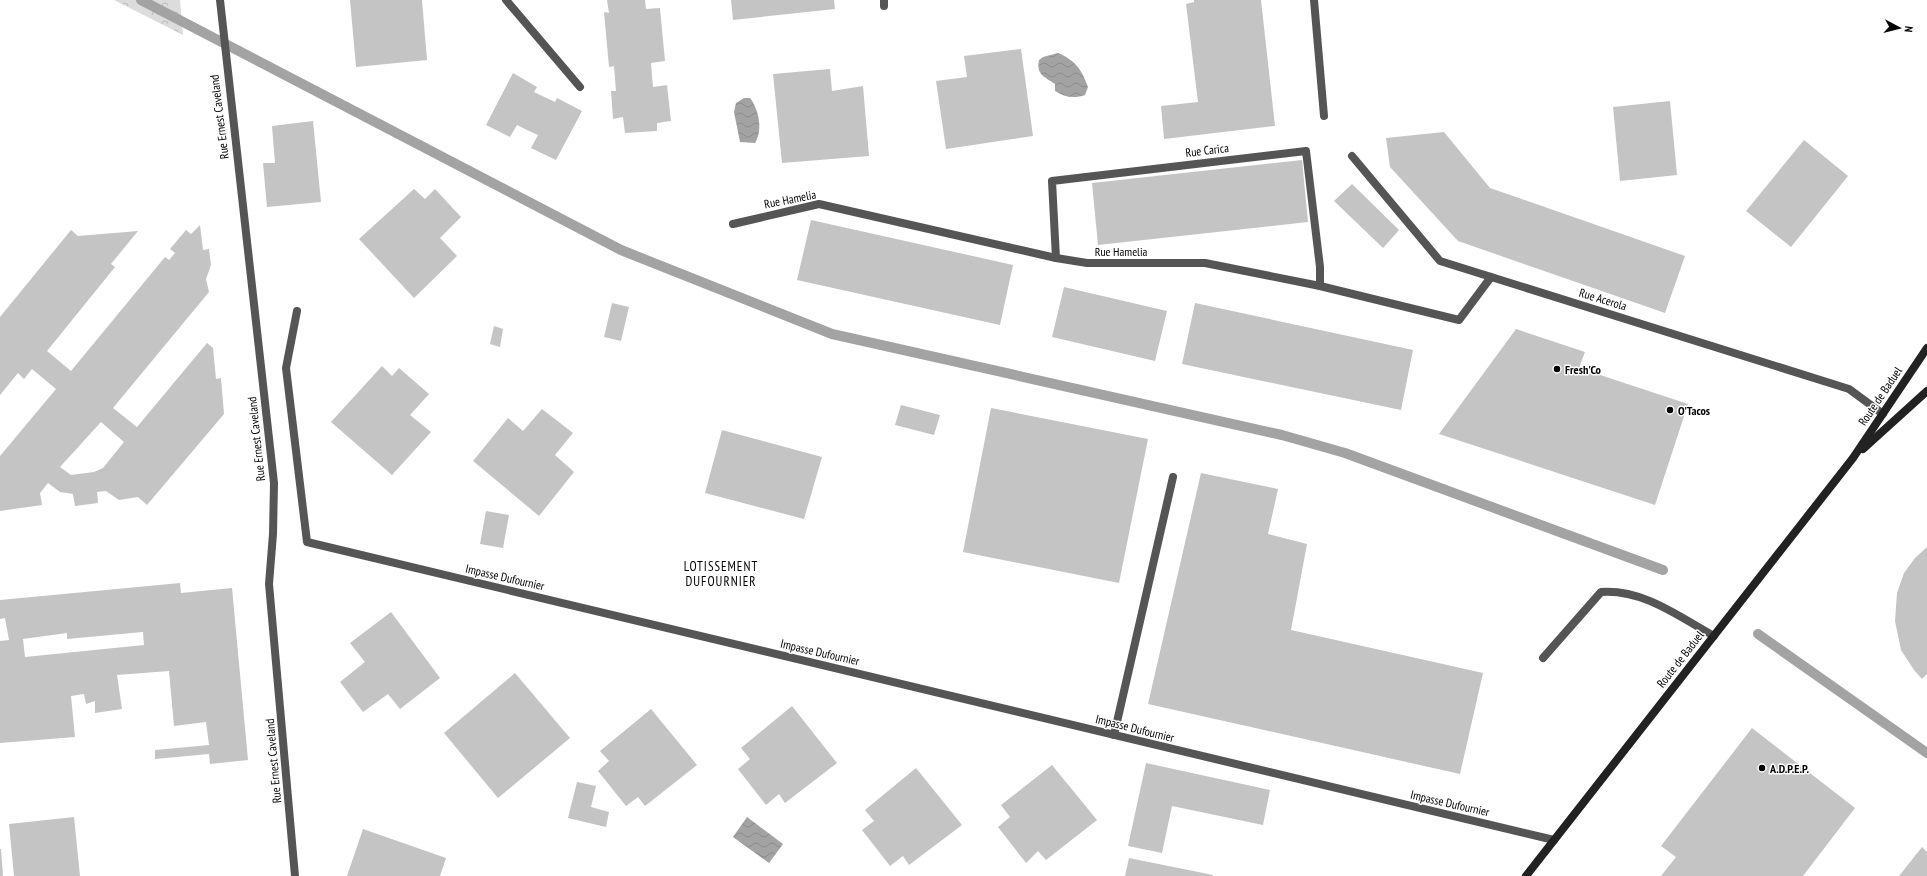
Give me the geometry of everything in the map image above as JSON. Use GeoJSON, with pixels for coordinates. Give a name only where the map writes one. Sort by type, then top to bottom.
{"type":"FeatureCollection","features":[{"type":"Feature","properties":{"kind":"main road","name":"Route de Baduel"},"geometry":{"type":"LineString","coordinates":[[1526,876],[1853,458],[1927,348]]}},
{"type":"Feature","properties":{"kind":"main road","name":"Route de Baduel"},"geometry":{"type":"LineString","coordinates":[[1853,458],[1927,391]]}},
{"type":"Feature","properties":{"kind":"street","name":"Rue Ernest Caveland"},"geometry":{"type":"LineString","coordinates":[[220,0],[225,61],[274,483],[273,534],[269,584],[295,876]]}},
{"type":"Feature","properties":{"kind":"street"},"geometry":{"type":"LineString","coordinates":[[506,0],[580,87]]}},
{"type":"Feature","properties":{"kind":"street"},"geometry":{"type":"LineString","coordinates":[[1314,0],[1324,116]]}},
{"type":"Feature","properties":{"kind":"street","name":"Rue Carica"},"geometry":{"type":"LineString","coordinates":[[1056,258],[1052,181],[1306,151],[1320,267],[1320,286]]}},
{"type":"Feature","properties":{"kind":"street","name":"Rue Acerola"},"geometry":{"type":"LineString","coordinates":[[1352,156],[1440,261],[1849,389],[1883,414]]}},
{"type":"Feature","properties":{"kind":"street","name":"Rue Hamelia"},"geometry":{"type":"LineString","coordinates":[[733,224],[819,204],[1056,258],[1087,263],[1205,263],[1320,286],[1459,320],[1491,276]]}},
{"type":"Feature","properties":{"kind":"street","name":"Impasse Dufournier"},"geometry":{"type":"LineString","coordinates":[[296,311],[286,368],[307,542],[1554,840]]}},
{"type":"Feature","properties":{"kind":"street"},"geometry":{"type":"LineString","coordinates":[[1114,735],[1173,477]]}},
{"type":"Feature","properties":{"kind":"street"},"geometry":{"type":"LineString","coordinates":[[1543,658],[1601,592],[1617,591],[1646,598],[1714,636]]}},
{"type":"Feature","properties":{"kind":"green space"},"geometry":{"type":"Polygon","coordinates":[[[114,0],[180,0],[183,35],[114,0]]]}},
{"type":"Feature","properties":{"kind":"water"},"geometry":{"type":"Polygon","coordinates":[[[1058,53],[1069,59],[1077,66],[1088,87],[1085,95],[1073,97],[1058,93],[1055,91],[1055,84],[1040,72],[1038,65],[1039,60],[1043,57],[1058,53]]]}},
{"type":"Feature","properties":{"kind":"water"},"geometry":{"type":"Polygon","coordinates":[[[744,98],[750,98],[758,114],[759,132],[755,143],[740,142],[734,112],[736,103],[744,98]]]}},
{"type":"Feature","properties":{"kind":"water"},"geometry":{"type":"Polygon","coordinates":[[[747,817],[783,844],[769,863],[733,837],[747,817]]]}},
{"type":"Feature","properties":{"kind":"building"},"geometry":{"type":"Polygon","coordinates":[[[350,0],[422,0],[427,60],[356,67],[350,0]]]}},
{"type":"Feature","properties":{"kind":"building"},"geometry":{"type":"Polygon","coordinates":[[[607,0],[645,0],[646,9],[660,8],[665,61],[651,63],[653,87],[667,85],[671,121],[657,123],[657,131],[625,133],[623,117],[613,119],[611,91],[616,91],[614,66],[609,67],[604,12],[609,13],[607,0]]]}},
{"type":"Feature","properties":{"kind":"building"},"geometry":{"type":"Polygon","coordinates":[[[731,0],[834,0],[835,9],[733,20],[731,0]]]}},
{"type":"Feature","properties":{"kind":"building"},"geometry":{"type":"Polygon","coordinates":[[[1194,0],[1261,0],[1275,126],[1164,139],[1161,106],[1198,102],[1186,4],[1194,2],[1194,0]]]}},
{"type":"Feature","properties":{"kind":"building"},"geometry":{"type":"Polygon","coordinates":[[[1021,49],[1033,136],[946,149],[936,81],[967,77],[964,56],[1021,49]]]}},
{"type":"Feature","properties":{"kind":"building"},"geometry":{"type":"Polygon","coordinates":[[[830,69],[832,91],[863,86],[869,156],[782,163],[773,74],[830,69]]]}},
{"type":"Feature","properties":{"kind":"building"},"geometry":{"type":"Polygon","coordinates":[[[513,73],[537,87],[534,92],[555,102],[557,98],[582,111],[556,160],[531,148],[538,135],[517,125],[510,137],[486,125],[513,73]]]}},
{"type":"Feature","properties":{"kind":"building"},"geometry":{"type":"Polygon","coordinates":[[[1670,101],[1677,175],[1620,181],[1613,107],[1670,101]]]}},
{"type":"Feature","properties":{"kind":"building"},"geometry":{"type":"Polygon","coordinates":[[[313,121],[321,202],[267,207],[263,163],[275,163],[272,126],[313,121]]]}},
{"type":"Feature","properties":{"kind":"building"},"geometry":{"type":"Polygon","coordinates":[[[1444,132],[1490,188],[1685,256],[1665,313],[1458,241],[1390,167],[1386,138],[1444,132]]]}},
{"type":"Feature","properties":{"kind":"building"},"geometry":{"type":"Polygon","coordinates":[[[1804,140],[1848,176],[1791,247],[1746,211],[1804,140]]]}},
{"type":"Feature","properties":{"kind":"building"},"geometry":{"type":"Polygon","coordinates":[[[1302,160],[1308,222],[1098,245],[1092,183],[1302,160]]]}},
{"type":"Feature","properties":{"kind":"building"},"geometry":{"type":"Polygon","coordinates":[[[1352,184],[1399,230],[1383,248],[1334,201],[1352,184]]]}},
{"type":"Feature","properties":{"kind":"building"},"geometry":{"type":"Polygon","coordinates":[[[414,189],[425,199],[435,189],[461,217],[440,238],[457,256],[414,298],[359,239],[414,189]]]}},
{"type":"Feature","properties":{"kind":"building"},"geometry":{"type":"Polygon","coordinates":[[[811,220],[1013,265],[1000,325],[797,280],[811,220]]]}},
{"type":"Feature","properties":{"kind":"building"},"geometry":{"type":"Polygon","coordinates":[[[200,225],[203,250],[209,249],[211,265],[206,279],[209,292],[113,408],[137,427],[207,343],[213,348],[216,379],[221,378],[224,414],[147,505],[138,497],[119,500],[106,491],[97,492],[98,503],[75,506],[73,494],[60,492],[48,483],[40,493],[42,505],[0,511],[0,456],[56,389],[32,369],[24,379],[18,373],[0,395],[0,317],[71,230],[78,236],[138,231],[111,264],[115,267],[47,351],[71,371],[165,257],[169,260],[175,253],[170,249],[186,230],[191,234],[200,225]],[[101,422],[60,467],[71,475],[94,472],[103,468],[124,442],[101,422]]]}},
{"type":"Feature","properties":{"kind":"building"},"geometry":{"type":"Polygon","coordinates":[[[1064,287],[1167,311],[1155,361],[1052,337],[1064,287]]]}},
{"type":"Feature","properties":{"kind":"building"},"geometry":{"type":"Polygon","coordinates":[[[612,303],[629,307],[621,341],[604,337],[612,303]]]}},
{"type":"Feature","properties":{"kind":"building"},"geometry":{"type":"Polygon","coordinates":[[[1195,303],[1413,350],[1401,410],[1182,364],[1195,303]]]}},
{"type":"Feature","properties":{"kind":"building"},"geometry":{"type":"Polygon","coordinates":[[[494,326],[503,329],[500,347],[490,344],[494,326]]]}},
{"type":"Feature","properties":{"kind":"building"},"geometry":{"type":"Polygon","coordinates":[[[1516,329],[1585,352],[1579,368],[1688,404],[1655,505],[1439,434],[1516,329]]]}},
{"type":"Feature","properties":{"kind":"building"},"geometry":{"type":"Polygon","coordinates":[[[382,366],[392,376],[399,368],[429,394],[410,415],[431,432],[392,475],[331,422],[382,366]]]}},
{"type":"Feature","properties":{"kind":"building"},"geometry":{"type":"Polygon","coordinates":[[[901,405],[940,415],[934,435],[895,425],[901,405]]]}},
{"type":"Feature","properties":{"kind":"building"},"geometry":{"type":"Polygon","coordinates":[[[991,408],[1148,439],[1119,583],[963,552],[991,408]]]}},
{"type":"Feature","properties":{"kind":"building"},"geometry":{"type":"Polygon","coordinates":[[[542,409],[573,433],[555,455],[574,472],[539,516],[473,461],[508,418],[523,431],[542,409]]]}},
{"type":"Feature","properties":{"kind":"building"},"geometry":{"type":"Polygon","coordinates":[[[722,430],[822,457],[804,519],[705,493],[722,430]]]}},
{"type":"Feature","properties":{"kind":"building"},"geometry":{"type":"Polygon","coordinates":[[[1201,473],[1278,489],[1268,534],[1307,544],[1291,630],[1483,673],[1460,774],[1148,704],[1201,473]]]}},
{"type":"Feature","properties":{"kind":"building"},"geometry":{"type":"Polygon","coordinates":[[[486,511],[509,515],[503,548],[480,544],[486,511]]]}},
{"type":"Feature","properties":{"kind":"building"},"geometry":{"type":"Polygon","coordinates":[[[1927,547],[1927,674],[1922,679],[1914,670],[1901,650],[1895,621],[1897,593],[1904,573],[1915,558],[1927,547]]]}},
{"type":"Feature","properties":{"kind":"building"},"geometry":{"type":"Polygon","coordinates":[[[180,583],[181,593],[232,588],[248,760],[210,764],[209,754],[155,759],[155,750],[209,745],[206,722],[174,726],[169,671],[117,675],[122,709],[95,713],[95,701],[86,704],[84,694],[71,696],[75,737],[0,743],[0,641],[9,640],[5,618],[0,619],[0,600],[180,583]],[[143,632],[67,639],[67,633],[23,639],[25,657],[144,645],[143,632]]]}},
{"type":"Feature","properties":{"kind":"building"},"geometry":{"type":"Polygon","coordinates":[[[391,612],[440,678],[400,709],[388,694],[363,712],[340,682],[365,662],[350,643],[391,612]]]}},
{"type":"Feature","properties":{"kind":"building"},"geometry":{"type":"Polygon","coordinates":[[[515,673],[570,738],[498,798],[444,733],[515,673]]]}},
{"type":"Feature","properties":{"kind":"building"},"geometry":{"type":"Polygon","coordinates":[[[792,706],[837,763],[785,803],[779,794],[766,805],[738,769],[750,759],[741,748],[792,706]]]}},
{"type":"Feature","properties":{"kind":"building"},"geometry":{"type":"Polygon","coordinates":[[[651,709],[697,765],[645,806],[638,797],[626,806],[598,771],[609,761],[600,751],[651,709]]]}},
{"type":"Feature","properties":{"kind":"building","name":"A.D.P.E.P."},"geometry":{"type":"Polygon","coordinates":[[[1752,728],[1855,808],[1803,876],[1661,876],[1676,857],[1661,846],[1752,728]]]}},
{"type":"Feature","properties":{"kind":"building"},"geometry":{"type":"Polygon","coordinates":[[[1146,763],[1270,790],[1263,825],[1172,806],[1162,853],[1128,846],[1146,763]]]}},
{"type":"Feature","properties":{"kind":"building"},"geometry":{"type":"Polygon","coordinates":[[[1052,765],[1097,820],[1046,860],[1038,851],[1026,863],[998,827],[1010,817],[1001,805],[1052,765]]]}},
{"type":"Feature","properties":{"kind":"building"},"geometry":{"type":"Polygon","coordinates":[[[916,768],[962,825],[909,865],[903,856],[890,866],[862,830],[874,821],[865,810],[916,768]]]}},
{"type":"Feature","properties":{"kind":"building"},"geometry":{"type":"Polygon","coordinates":[[[577,782],[596,786],[591,807],[609,812],[606,827],[568,818],[577,782]]]}},
{"type":"Feature","properties":{"kind":"building"},"geometry":{"type":"Polygon","coordinates":[[[74,817],[80,876],[14,876],[9,824],[74,817]]]}},
{"type":"Feature","properties":{"kind":"building"},"geometry":{"type":"Polygon","coordinates":[[[363,829],[446,858],[440,876],[347,876],[363,829]]]}},
{"type":"Feature","properties":{"kind":"building"},"geometry":{"type":"Polygon","coordinates":[[[1922,847],[1927,852],[1927,876],[1899,876],[1922,847]]]}},
{"type":"Feature","properties":{"kind":"building"},"geometry":{"type":"Polygon","coordinates":[[[1,849],[3,876],[0,876],[1,849]]]}},
{"type":"Feature","properties":{"kind":"building"},"geometry":{"type":"Polygon","coordinates":[[[1129,858],[1213,875],[1213,876],[1125,876],[1129,858]]]}},
{"type":"Feature","properties":{"kind":"waterway"},"geometry":{"type":"LineString","coordinates":[[141,0],[621,250],[832,334],[1282,435],[1345,453],[1663,570]]}},
{"type":"Feature","properties":{"kind":"waterway"},"geometry":{"type":"LineString","coordinates":[[1758,634],[1927,753]]}},
{"type":"Feature","properties":{"kind":"place","name":"Fresh'Co"},"geometry":{"type":"Point","coordinates":[1557,369]}},
{"type":"Feature","properties":{"kind":"place","name":"O'Tacos"},"geometry":{"type":"Point","coordinates":[1670,410]}},
{"type":"Feature","properties":{"kind":"place","name":"A.D.P.E.P."},"geometry":{"type":"Point","coordinates":[1762,768]}},
{"type":"Feature","properties":{"kind":"district","name":"LOTISSEMENT DUFOURNIER"},"geometry":{"type":"Point","coordinates":[721,574]}}]}
